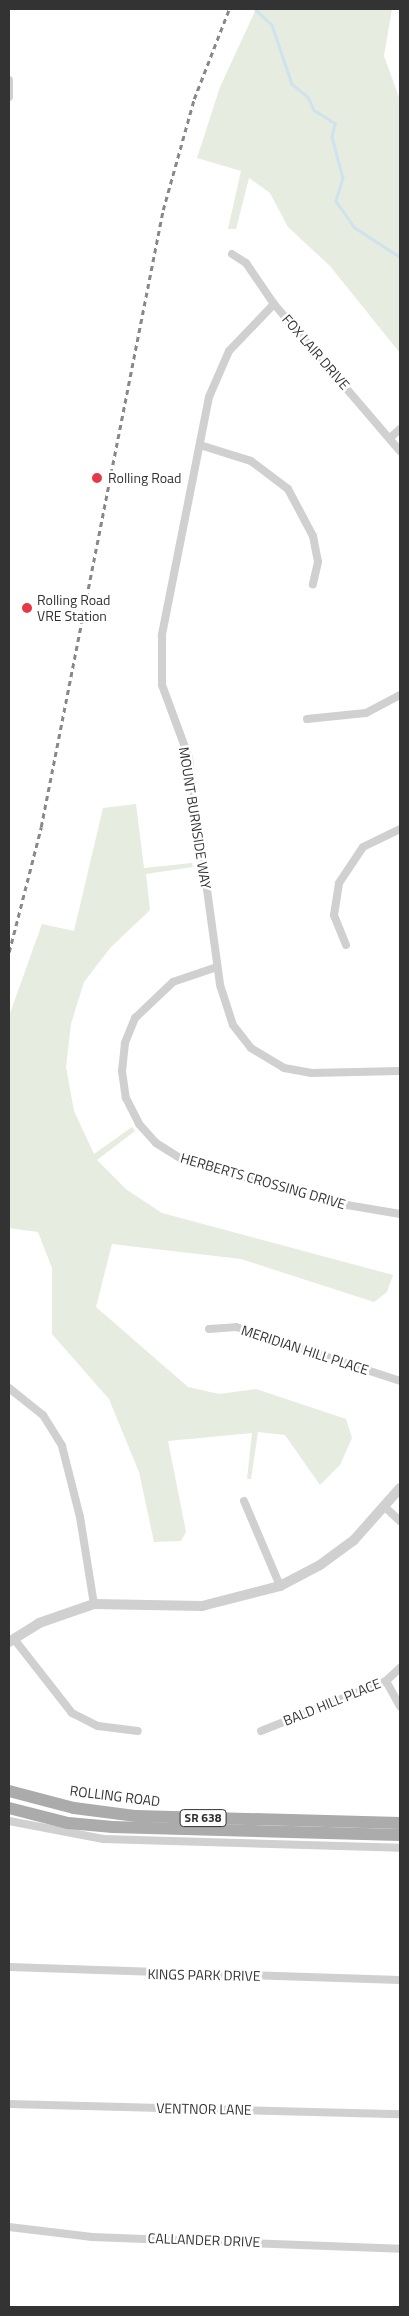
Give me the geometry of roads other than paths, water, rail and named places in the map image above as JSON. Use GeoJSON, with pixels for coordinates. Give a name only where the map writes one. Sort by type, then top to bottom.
{"type":"FeatureCollection","features":[{"type":"Feature","properties":{"kind":"main road","name":"ROLLING ROAD"},"geometry":{"type":"LineString","coordinates":[[9,1791],[74,1808],[130,1816],[400,1823]]}},
{"type":"Feature","properties":{"kind":"main road","name":"ROLLING ROAD"},"geometry":{"type":"LineString","coordinates":[[9,1808],[68,1823],[113,1828],[400,1835]]}},
{"type":"Feature","properties":{"kind":"street"},"geometry":{"type":"LineString","coordinates":[[9,97],[10,80]]}},
{"type":"Feature","properties":{"kind":"street","name":"FOX LAIR DRIVE"},"geometry":{"type":"LineString","coordinates":[[232,254],[246,263],[274,304],[400,451]]}},
{"type":"Feature","properties":{"kind":"street","name":"MOUNT BURNSIDE WAY"},"geometry":{"type":"LineString","coordinates":[[274,304],[240,337],[220,367],[200,445],[160,658],[164,694],[189,758],[217,967],[223,1002],[233,1025],[269,1061],[311,1073],[400,1071]]}},
{"type":"Feature","properties":{"kind":"street"},"geometry":{"type":"LineString","coordinates":[[390,438],[400,429]]}},
{"type":"Feature","properties":{"kind":"street"},"geometry":{"type":"LineString","coordinates":[[200,445],[251,460],[288,489],[313,536],[318,562],[313,584]]}},
{"type":"Feature","properties":{"kind":"street"},"geometry":{"type":"LineString","coordinates":[[307,719],[366,713],[400,695]]}},
{"type":"Feature","properties":{"kind":"street"},"geometry":{"type":"LineString","coordinates":[[346,945],[334,916],[339,883],[363,847],[400,828]]}},
{"type":"Feature","properties":{"kind":"street","name":"HERBERTS CROSSING DRIVE"},"geometry":{"type":"LineString","coordinates":[[217,967],[173,982],[150,998],[136,1018],[125,1043],[122,1071],[126,1098],[139,1124],[156,1143],[185,1161],[347,1205],[400,1214]]}},
{"type":"Feature","properties":{"kind":"street","name":"MERIDIAN HILL PLACE"},"geometry":{"type":"LineString","coordinates":[[209,1329],[236,1327],[400,1381]]}},
{"type":"Feature","properties":{"kind":"street"},"geometry":{"type":"LineString","coordinates":[[9,1388],[43,1415],[62,1446],[80,1517],[94,1604]]}},
{"type":"Feature","properties":{"kind":"street"},"geometry":{"type":"LineString","coordinates":[[138,1731],[98,1726],[72,1713],[11,1641],[49,1618],[94,1604],[202,1606],[280,1586],[335,1555],[386,1508],[400,1488]]}},
{"type":"Feature","properties":{"kind":"street"},"geometry":{"type":"LineString","coordinates":[[244,1501],[280,1586]]}},
{"type":"Feature","properties":{"kind":"street"},"geometry":{"type":"LineString","coordinates":[[386,1508],[400,1521]]}},
{"type":"Feature","properties":{"kind":"street","name":"BALD HILL PLACE"},"geometry":{"type":"LineString","coordinates":[[261,1731],[386,1681],[400,1668]]}},
{"type":"Feature","properties":{"kind":"street"},"geometry":{"type":"LineString","coordinates":[[386,1681],[400,1706]]}},
{"type":"Feature","properties":{"kind":"street"},"geometry":{"type":"LineString","coordinates":[[9,1821],[103,1839],[400,1848]]}},
{"type":"Feature","properties":{"kind":"street","name":"KINGS PARK DRIVE"},"geometry":{"type":"LineString","coordinates":[[9,1967],[400,1980]]}},
{"type":"Feature","properties":{"kind":"street","name":"VENTNOR LANE"},"geometry":{"type":"LineString","coordinates":[[9,2104],[400,2114]]}},
{"type":"Feature","properties":{"kind":"street","name":"CALLANDER DRIVE"},"geometry":{"type":"LineString","coordinates":[[9,2227],[92,2238],[400,2249]]}},
{"type":"Feature","properties":{"kind":"waterway"},"geometry":{"type":"LineString","coordinates":[[256,10],[272,25],[292,84],[308,97],[314,110],[335,123],[332,137],[343,178],[336,201],[354,227],[400,257]]}},
{"type":"Feature","properties":{"kind":"railway"},"geometry":{"type":"LineString","coordinates":[[9,952],[41,827],[163,210],[194,99],[229,9]]}},
{"type":"Feature","properties":{"kind":"place","name":"Rolling Road"},"geometry":{"type":"Point","coordinates":[97,478]}},
{"type":"Feature","properties":{"kind":"place","name":"Rolling Road VRE Station"},"geometry":{"type":"Point","coordinates":[27,608]}}]}
